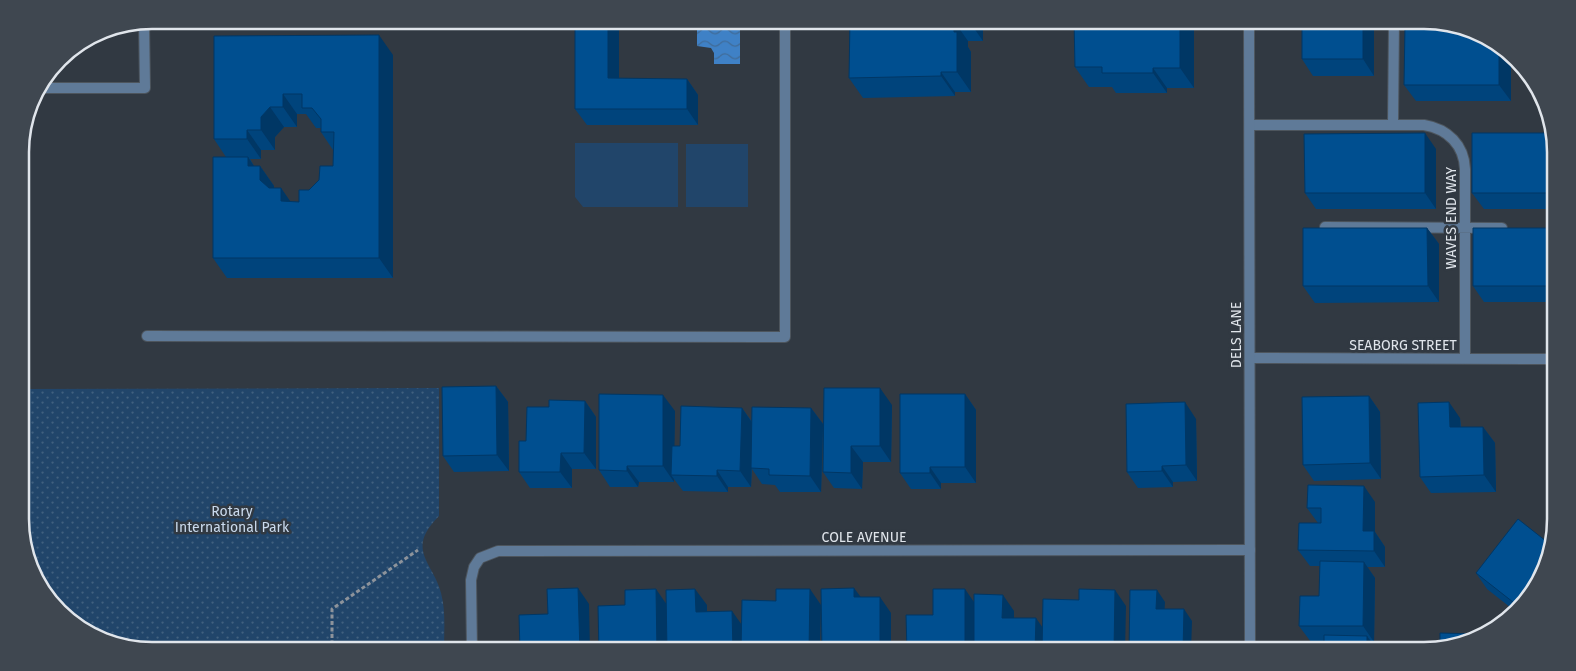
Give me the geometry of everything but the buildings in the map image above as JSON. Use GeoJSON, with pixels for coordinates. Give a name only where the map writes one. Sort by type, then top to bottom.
{"type":"FeatureCollection","features":[{"type":"Feature","properties":{"kind":"street"},"geometry":{"type":"LineString","coordinates":[[46,88],[145,88],[144,29]]}},
{"type":"Feature","properties":{"kind":"street"},"geometry":{"type":"LineString","coordinates":[[147,336],[785,338],[785,29]]}},
{"type":"Feature","properties":{"kind":"street","name":"DELS LANE"},"geometry":{"type":"LineString","coordinates":[[1250,29],[1250,642]]}},
{"type":"Feature","properties":{"kind":"street"},"geometry":{"type":"LineString","coordinates":[[1393,125],[1394,29]]}},
{"type":"Feature","properties":{"kind":"street","name":"WAVES END WAY"},"geometry":{"type":"LineString","coordinates":[[1250,125],[1393,125],[1433,127],[1445,132],[1459,145],[1465,162],[1465,358]]}},
{"type":"Feature","properties":{"kind":"street"},"geometry":{"type":"LineString","coordinates":[[1325,227],[1515,228]]}},
{"type":"Feature","properties":{"kind":"street","name":"SEABORG STREET"},"geometry":{"type":"LineString","coordinates":[[1250,358],[1547,359]]}},
{"type":"Feature","properties":{"kind":"street","name":"COLE AVENUE"},"geometry":{"type":"LineString","coordinates":[[472,642],[471,580],[474,567],[480,558],[504,551],[1250,550]]}},
{"type":"Feature","properties":{"kind":"path"},"geometry":{"type":"LineString","coordinates":[[332,642],[332,609],[418,550]]}},
{"type":"Feature","properties":{"kind":"green space"},"geometry":{"type":"Polygon","coordinates":[[[575,143],[678,143],[678,207],[583,207],[575,197],[575,143]]]}},
{"type":"Feature","properties":{"kind":"green space"},"geometry":{"type":"Polygon","coordinates":[[[686,144],[748,144],[748,207],[686,207],[686,144]]]}},
{"type":"Feature","properties":{"kind":"green space","name":"Rotary International Park"},"geometry":{"type":"Polygon","coordinates":[[[439,388],[439,516],[429,528],[424,538],[423,547],[424,556],[437,582],[443,600],[444,642],[143,642],[112,636],[90,626],[77,617],[54,594],[38,567],[33,551],[29,520],[29,389],[439,388]]]}},
{"type":"Feature","properties":{"kind":"water"},"geometry":{"type":"Polygon","coordinates":[[[697,29],[740,29],[740,64],[714,64],[714,53],[711,48],[697,46],[697,29]]]}}]}
